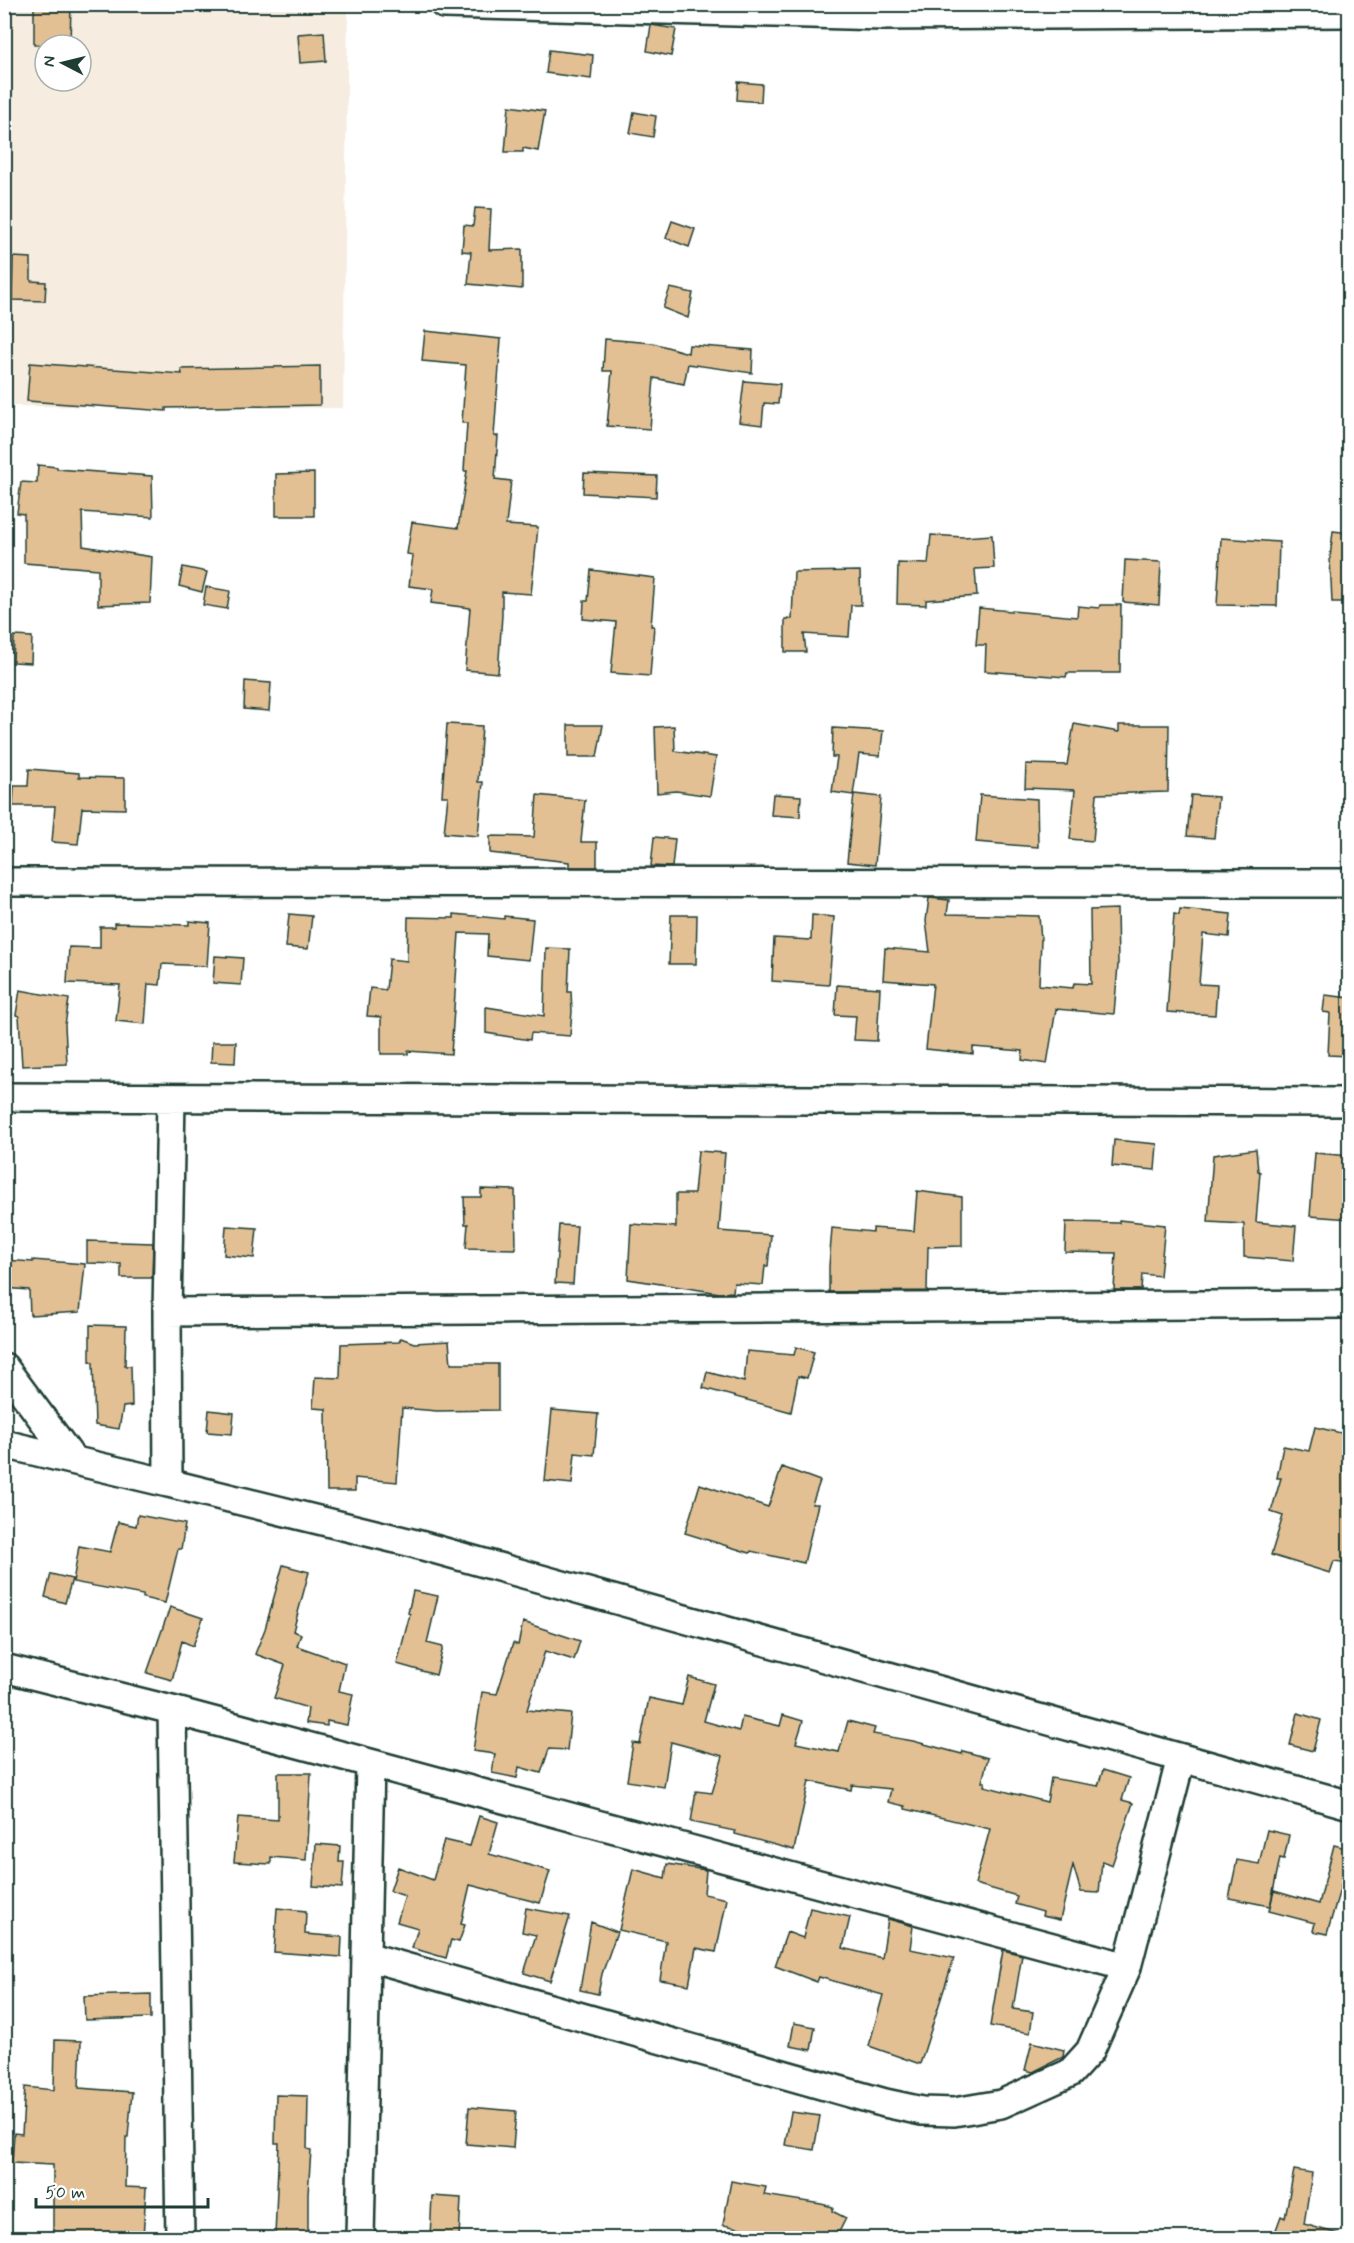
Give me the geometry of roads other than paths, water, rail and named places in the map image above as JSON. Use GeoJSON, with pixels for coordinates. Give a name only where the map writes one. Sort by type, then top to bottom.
{"type":"FeatureCollection","features":[{"type":"Feature","properties":{"kind":"street"},"geometry":{"type":"LineString","coordinates":[[444,4],[883,16],[1350,13]]}},
{"type":"Feature","properties":{"kind":"street"},"geometry":{"type":"LineString","coordinates":[[4,882],[1350,883]]}},
{"type":"Feature","properties":{"kind":"street"},"geometry":{"type":"LineString","coordinates":[[4,1097],[1350,1102]]}},
{"type":"Feature","properties":{"kind":"street"},"geometry":{"type":"LineString","coordinates":[[168,1483],[167,1312],[171,1098]]}},
{"type":"Feature","properties":{"kind":"street"},"geometry":{"type":"LineString","coordinates":[[167,1312],[1350,1304]]}},
{"type":"Feature","properties":{"kind":"street"},"geometry":{"type":"LineString","coordinates":[[4,1367],[74,1460]]}},
{"type":"Feature","properties":{"kind":"street"},"geometry":{"type":"LineString","coordinates":[[4,1444],[416,1544],[1350,1805]]}},
{"type":"Feature","properties":{"kind":"street"},"geometry":{"type":"LineString","coordinates":[[4,1668],[172,1710],[1127,1967]]}},
{"type":"Feature","properties":{"kind":"street"},"geometry":{"type":"LineString","coordinates":[[172,1710],[180,2238]]}},
{"type":"Feature","properties":{"kind":"street"},"geometry":{"type":"LineString","coordinates":[[366,1956],[885,2103],[922,2111],[954,2112],[1001,2104],[1070,2073],[1090,2051],[1127,1967],[1180,1758]]}},
{"type":"Feature","properties":{"kind":"street"},"geometry":{"type":"LineString","coordinates":[[360,2238],[370,1763]]}}]}
